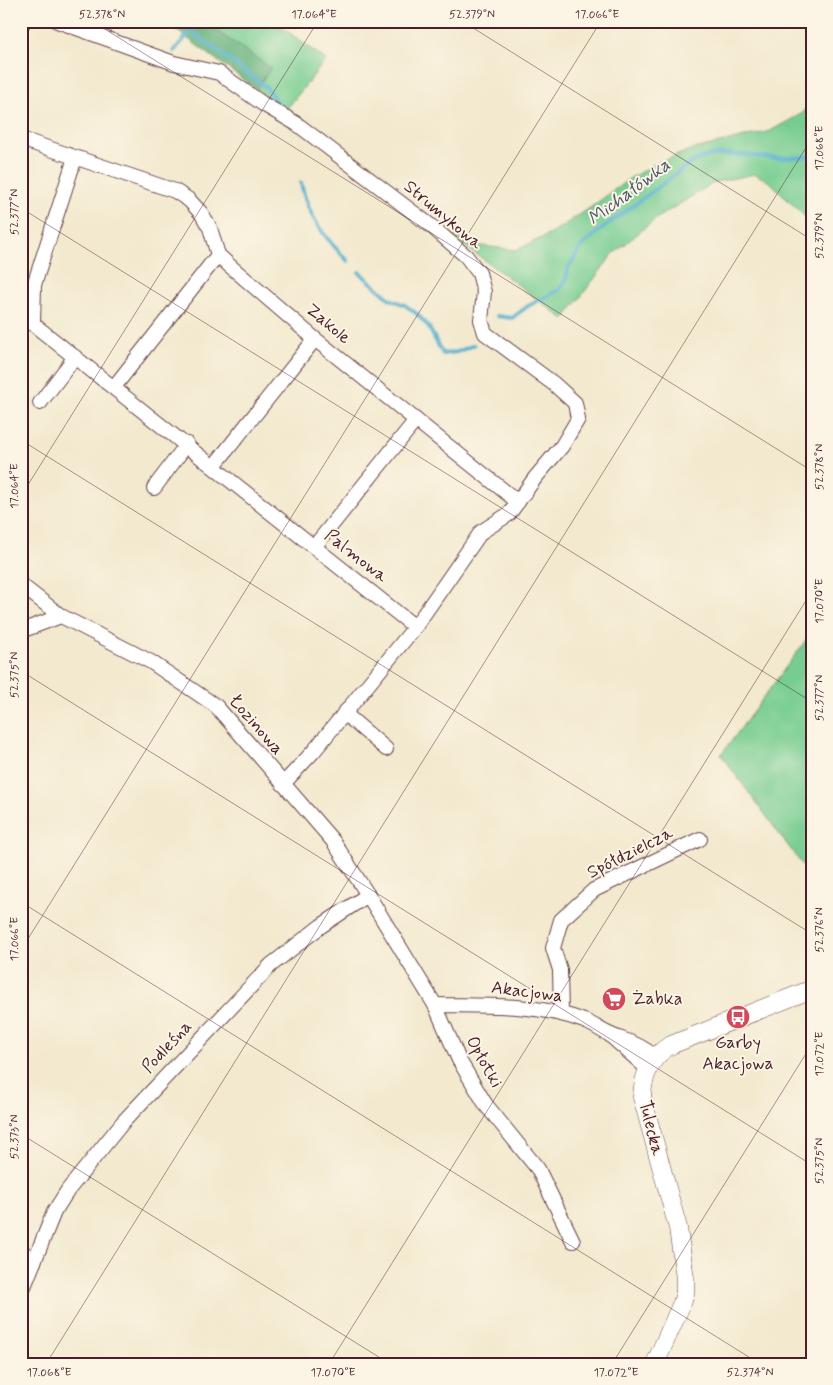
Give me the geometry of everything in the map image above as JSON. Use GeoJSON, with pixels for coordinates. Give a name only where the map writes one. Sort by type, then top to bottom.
{"type":"FeatureCollection","features":[{"type":"Feature","properties":{"kind":"street","name":"Strumykowa"},"geometry":{"type":"LineString","coordinates":[[57,21],[174,63],[219,73],[263,104],[297,124],[431,226],[466,256],[479,273],[484,292],[481,320],[486,333],[554,384],[575,403],[578,419],[562,446],[535,478],[509,514],[482,532],[415,627]]}},
{"type":"Feature","properties":{"kind":"street"},"geometry":{"type":"LineString","coordinates":[[21,138],[175,191],[189,200],[202,213],[210,228],[218,255],[114,387]]}},
{"type":"Feature","properties":{"kind":"street"},"geometry":{"type":"LineString","coordinates":[[27,322],[34,285],[75,158]]}},
{"type":"Feature","properties":{"kind":"street","name":"Zakole"},"geometry":{"type":"LineString","coordinates":[[218,255],[315,339],[518,502]]}},
{"type":"Feature","properties":{"kind":"street","name":"Palmowa"},"geometry":{"type":"LineString","coordinates":[[27,322],[187,444],[415,627]]}},
{"type":"Feature","properties":{"kind":"street"},"geometry":{"type":"LineString","coordinates":[[214,466],[315,339]]}},
{"type":"Feature","properties":{"kind":"street"},"geometry":{"type":"LineString","coordinates":[[40,403],[75,357]]}},
{"type":"Feature","properties":{"kind":"street"},"geometry":{"type":"LineString","coordinates":[[314,547],[416,420]]}},
{"type":"Feature","properties":{"kind":"street"},"geometry":{"type":"LineString","coordinates":[[154,488],[187,444]]}},
{"type":"Feature","properties":{"kind":"street","name":"Łozinowa"},"geometry":{"type":"LineString","coordinates":[[21,585],[61,616],[151,662],[216,706],[333,841],[368,895]]}},
{"type":"Feature","properties":{"kind":"street"},"geometry":{"type":"LineString","coordinates":[[21,630],[61,616]]}},
{"type":"Feature","properties":{"kind":"street"},"geometry":{"type":"LineString","coordinates":[[283,784],[313,752],[415,627]]}},
{"type":"Feature","properties":{"kind":"street"},"geometry":{"type":"LineString","coordinates":[[344,713],[386,748]]}},
{"type":"Feature","properties":{"kind":"street","name":"Spółdzielcza"},"geometry":{"type":"LineString","coordinates":[[561,1014],[560,970],[553,948],[561,920],[594,890],[700,838]]}},
{"type":"Feature","properties":{"kind":"street","name":"Opłotki"},"geometry":{"type":"LineString","coordinates":[[368,895],[435,1005],[459,1060],[486,1104],[538,1169],[573,1241]]}},
{"type":"Feature","properties":{"kind":"street","name":"Podleśna"},"geometry":{"type":"LineString","coordinates":[[21,1294],[54,1212],[68,1190],[123,1122],[271,965],[321,926],[368,895]]}},
{"type":"Feature","properties":{"kind":"street"},"geometry":{"type":"LineString","coordinates":[[652,1063],[671,1045],[811,989]]}},
{"type":"Feature","properties":{"kind":"street","name":"Akacjowa"},"geometry":{"type":"LineString","coordinates":[[435,1005],[519,1007],[561,1014],[585,1021],[610,1035],[646,1049],[652,1063]]}},
{"type":"Feature","properties":{"kind":"street","name":"Tulecka"},"geometry":{"type":"LineString","coordinates":[[652,1063],[642,1087],[642,1097],[678,1228],[685,1293],[655,1364]]}},
{"type":"Feature","properties":{"kind":"street"},"geometry":{"type":"LineString","coordinates":[[21,1250],[34,1262]]}},
{"type":"Feature","properties":{"kind":"green space"},"geometry":{"type":"Polygon","coordinates":[[[181,21],[210,21],[211,27],[271,68],[256,89],[176,30],[181,21]]]}},
{"type":"Feature","properties":{"kind":"green space"},"geometry":{"type":"Polygon","coordinates":[[[210,21],[274,21],[326,60],[285,111],[256,89],[270,68],[210,27],[210,21]]]}},
{"type":"Feature","properties":{"kind":"green space"},"geometry":{"type":"Polygon","coordinates":[[[812,100],[812,224],[770,182],[755,174],[715,182],[657,218],[613,254],[564,319],[449,234],[482,246],[516,250],[550,234],[590,208],[629,179],[653,165],[690,150],[770,131],[803,113],[812,100]]]}},
{"type":"Feature","properties":{"kind":"green space"},"geometry":{"type":"Polygon","coordinates":[[[812,632],[812,878],[721,755],[812,632]]]}},
{"type":"Feature","properties":{"kind":"waterway","name":"Michałówka"},"geometry":{"type":"LineString","coordinates":[[174,51],[191,31],[267,88],[277,103]]}},
{"type":"Feature","properties":{"kind":"waterway","name":"Michałówka"},"geometry":{"type":"LineString","coordinates":[[497,316],[512,318],[528,306],[559,290],[566,280],[568,268],[582,246],[599,231],[692,162],[713,155],[724,154],[780,158],[812,156]]}},
{"type":"Feature","properties":{"kind":"waterway","name":"Michałówka"},"geometry":{"type":"LineString","coordinates":[[301,183],[308,206],[318,226],[348,261]]}},
{"type":"Feature","properties":{"kind":"waterway","name":"Michałówka"},"geometry":{"type":"LineString","coordinates":[[359,272],[390,299],[405,305],[417,314],[428,326],[443,354],[457,352],[474,345]]}},
{"type":"Feature","properties":{"kind":"place","name":"Żabka"},"geometry":{"type":"Point","coordinates":[614,999]}},
{"type":"Feature","properties":{"kind":"place","name":"Garby Akacjowa"},"geometry":{"type":"Point","coordinates":[738,1017]}}]}
